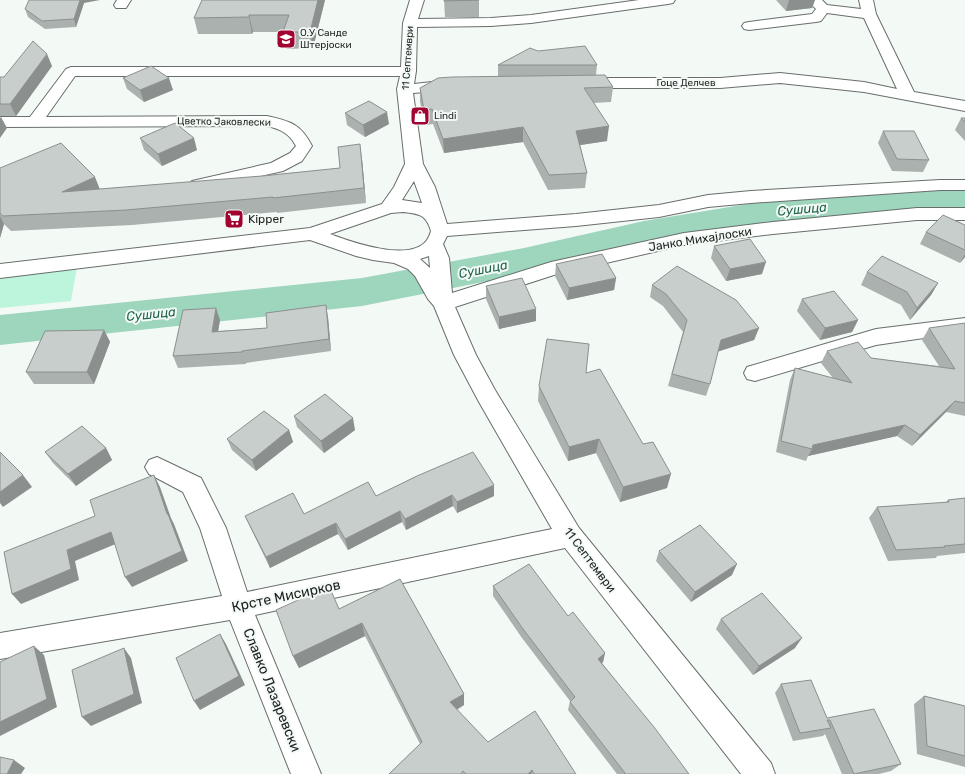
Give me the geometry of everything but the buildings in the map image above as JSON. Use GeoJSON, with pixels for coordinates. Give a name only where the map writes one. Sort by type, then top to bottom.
{"type":"FeatureCollection","features":[{"type":"Feature","properties":{"kind":"street","name":"11 Септември"},"geometry":{"type":"LineString","coordinates":[[417,0],[410,23],[408,71],[405,89],[414,164],[426,187],[437,238],[440,297]]}},
{"type":"Feature","properties":{"kind":"street"},"geometry":{"type":"LineString","coordinates":[[410,23],[491,22],[531,19],[668,0]]}},
{"type":"Feature","properties":{"kind":"street"},"geometry":{"type":"LineString","coordinates":[[866,0],[869,14],[908,96]]}},
{"type":"Feature","properties":{"kind":"street"},"geometry":{"type":"LineString","coordinates":[[749,26],[816,18],[819,4],[869,14]]}},
{"type":"Feature","properties":{"kind":"street"},"geometry":{"type":"LineString","coordinates":[[34,123],[71,72],[408,71]]}},
{"type":"Feature","properties":{"kind":"street","name":"Гоце Делчев"},"geometry":{"type":"LineString","coordinates":[[567,83],[720,83],[780,78],[864,87],[965,106]]}},
{"type":"Feature","properties":{"kind":"street"},"geometry":{"type":"LineString","coordinates":[[405,89],[468,85]]}},
{"type":"Feature","properties":{"kind":"street","name":"Цветко Јаковлески"},"geometry":{"type":"LineString","coordinates":[[0,122],[266,121],[288,126],[299,135],[304,146],[296,157],[277,167],[181,189]]}},
{"type":"Feature","properties":{"kind":"street"},"geometry":{"type":"LineString","coordinates":[[397,258],[366,244],[362,232],[366,222],[382,210],[402,188],[414,164]]}},
{"type":"Feature","properties":{"kind":"street"},"geometry":{"type":"LineString","coordinates":[[312,234],[341,246],[397,258],[417,254],[437,238],[659,211],[708,201],[940,185],[965,185]]}},
{"type":"Feature","properties":{"kind":"street"},"geometry":{"type":"LineString","coordinates":[[0,271],[312,234],[382,210],[404,206],[423,209],[437,238]]}},
{"type":"Feature","properties":{"kind":"street","name":"Јанко Михајлоски"},"geometry":{"type":"LineString","coordinates":[[440,297],[551,269],[684,239],[773,228],[917,214],[965,214]]}},
{"type":"Feature","properties":{"kind":"street","name":"11 Септември"},"geometry":{"type":"LineString","coordinates":[[397,258],[423,272],[440,297],[465,355],[483,389],[570,536],[760,774]]}},
{"type":"Feature","properties":{"kind":"street"},"geometry":{"type":"LineString","coordinates":[[755,372],[876,337],[965,325]]}},
{"type":"Feature","properties":{"kind":"street","name":"Славко Лазаревски"},"geometry":{"type":"LineString","coordinates":[[157,467],[192,485],[213,528],[238,606],[306,774]]}},
{"type":"Feature","properties":{"kind":"street","name":"Крсте Мисирков"},"geometry":{"type":"LineString","coordinates":[[0,646],[238,606],[570,536]]}},
{"type":"Feature","properties":{"kind":"green space"},"geometry":{"type":"Polygon","coordinates":[[[77,267],[71,301],[0,308],[0,276],[77,267]]]}},
{"type":"Feature","properties":{"kind":"waterway","name":"Сушица"},"geometry":{"type":"LineString","coordinates":[[0,330],[362,292],[524,261],[644,233],[760,213],[891,202],[965,201]]}},
{"type":"Feature","properties":{"kind":"place","name":"О.У Санде Штерјоски"},"geometry":{"type":"Point","coordinates":[286,39]}},
{"type":"Feature","properties":{"kind":"place","name":"Lindi"},"geometry":{"type":"Point","coordinates":[420,116]}},
{"type":"Feature","properties":{"kind":"place","name":"Kipper"},"geometry":{"type":"Point","coordinates":[234,219]}}]}
